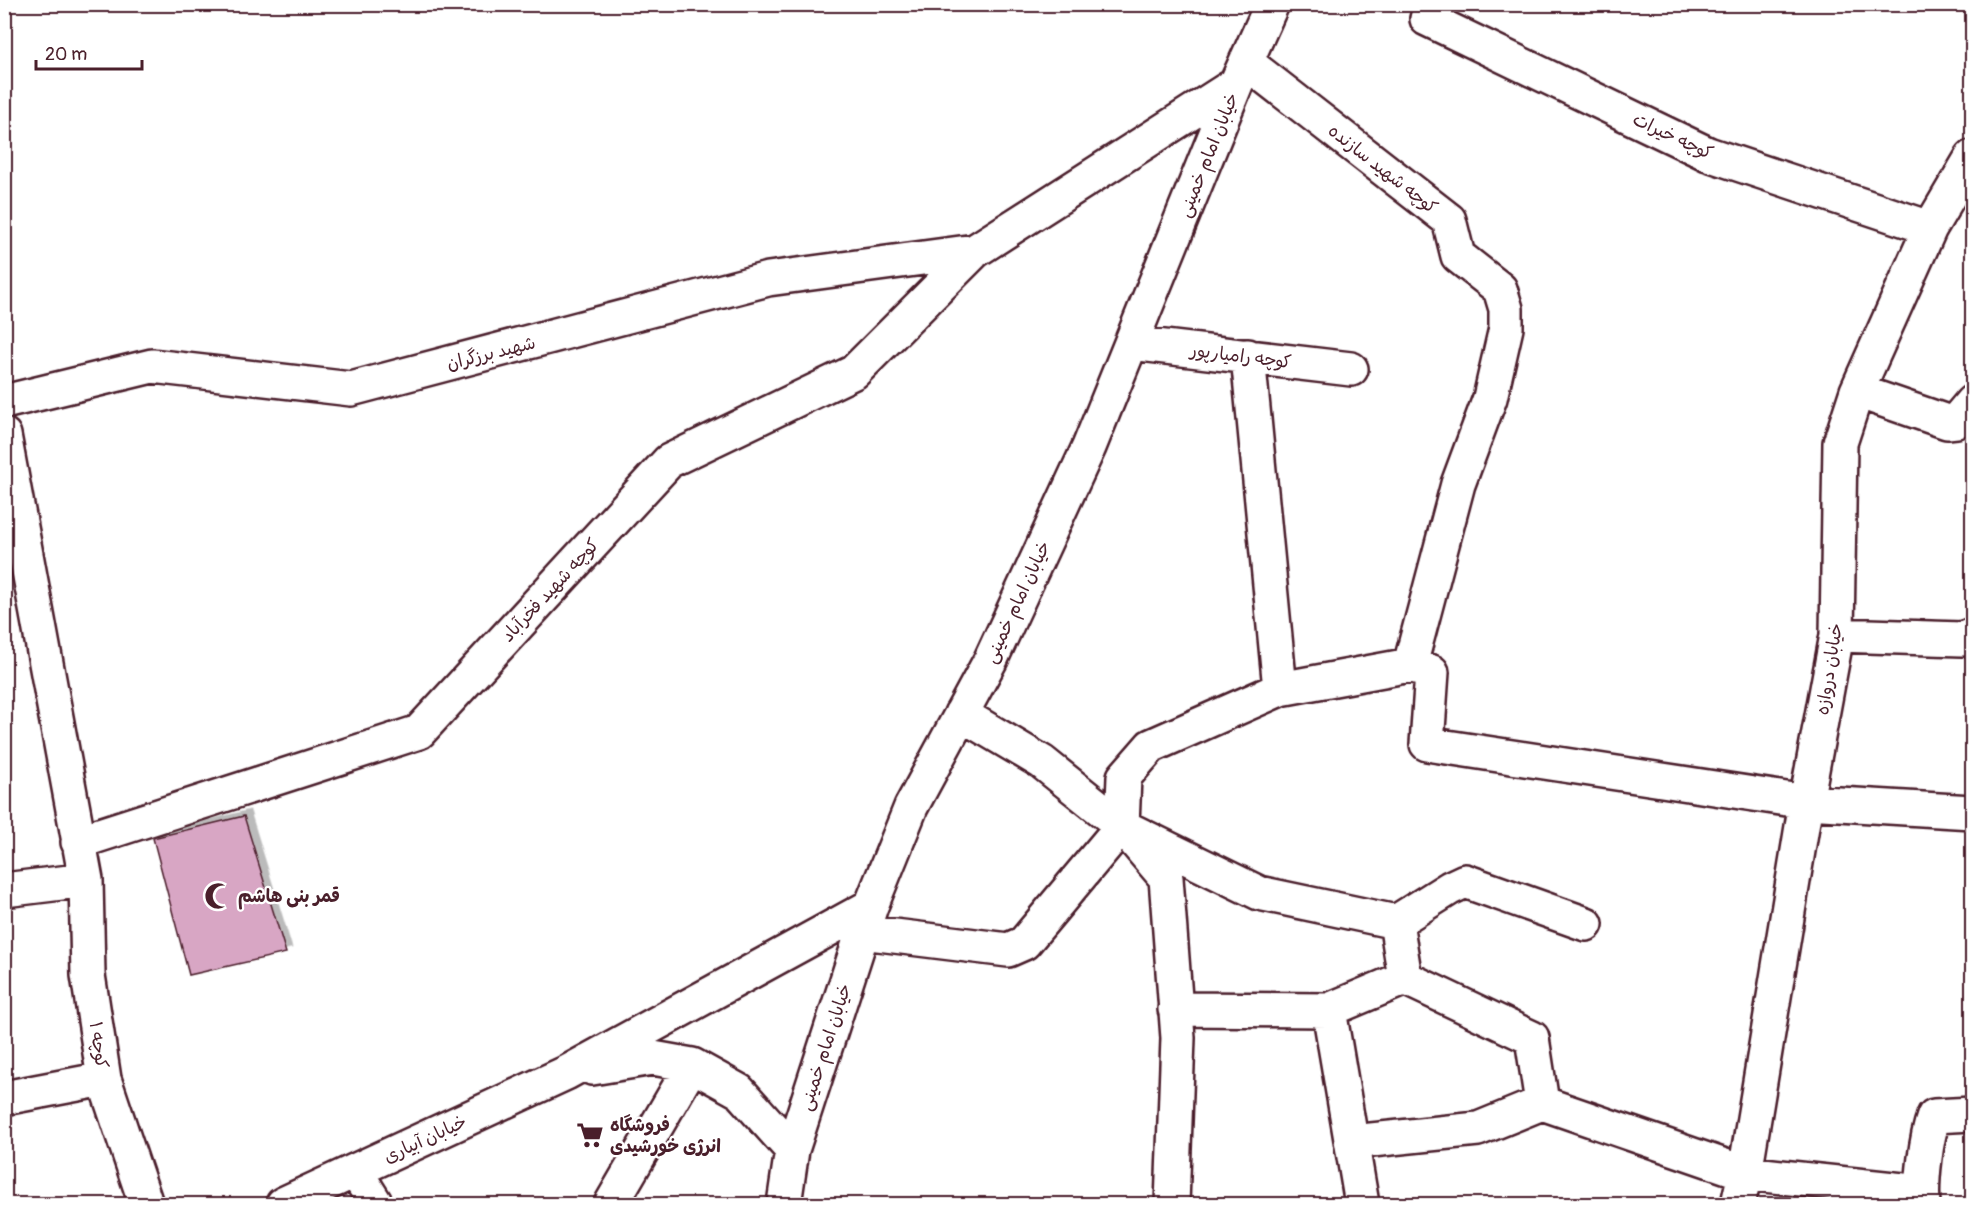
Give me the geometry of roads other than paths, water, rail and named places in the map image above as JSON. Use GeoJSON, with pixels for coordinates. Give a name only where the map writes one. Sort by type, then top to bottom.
{"type":"FeatureCollection","features":[{"type":"Feature","properties":{"kind":"street","name":"خیابان امام خمینی"},"geometry":{"type":"LineString","coordinates":[[784,1204],[792,1150],[866,919],[911,807],[991,659],[1084,457],[1267,6]]}},
{"type":"Feature","properties":{"kind":"street","name":"کوچه خیرات"},"geometry":{"type":"LineString","coordinates":[[1429,12],[1708,154],[1930,228]]}},
{"type":"Feature","properties":{"kind":"street"},"geometry":{"type":"LineString","coordinates":[[975,251],[1241,73]]}},
{"type":"Feature","properties":{"kind":"street","name":"کوچه شهید سازنده"},"geometry":{"type":"LineString","coordinates":[[1241,73],[1449,220],[1458,256],[1500,289],[1506,309],[1506,328],[1491,399],[1458,484],[1410,665]]}},
{"type":"Feature","properties":{"kind":"street","name":"خیابان دروازه"},"geometry":{"type":"LineString","coordinates":[[1738,1204],[1806,802],[1837,635],[1840,443],[1857,392],[1930,228],[1972,157]]}},
{"type":"Feature","properties":{"kind":"street","name":"شهید برزگران"},"geometry":{"type":"LineString","coordinates":[[4,402],[152,366],[351,389],[768,279],[975,251]]}},
{"type":"Feature","properties":{"kind":"street","name":"کوچه شهید فخرآباد"},"geometry":{"type":"LineString","coordinates":[[78,842],[419,732],[669,461],[854,372],[975,251]]}},
{"type":"Feature","properties":{"kind":"street","name":"کوچه رامیارپور"},"geometry":{"type":"LineString","coordinates":[[1131,343],[1351,369]]}},
{"type":"Feature","properties":{"kind":"street"},"geometry":{"type":"LineString","coordinates":[[1248,356],[1281,689]]}},
{"type":"Feature","properties":{"kind":"street"},"geometry":{"type":"LineString","coordinates":[[1857,392],[1947,422],[1956,421],[1972,402]]}},
{"type":"Feature","properties":{"kind":"street","name":"کوچه ۱"},"geometry":{"type":"LineString","coordinates":[[4,435],[86,880],[88,975],[104,1079],[146,1204]]}},
{"type":"Feature","properties":{"kind":"street"},"geometry":{"type":"LineString","coordinates":[[1837,635],[1962,639],[1972,635]]}},
{"type":"Feature","properties":{"kind":"street"},"geometry":{"type":"LineString","coordinates":[[566,1073],[866,919],[1008,950],[1024,943],[1122,826],[1124,777],[1151,746],[1281,689],[1410,665],[1432,672],[1427,744],[1806,802],[1972,812]]}},
{"type":"Feature","properties":{"kind":"street"},"geometry":{"type":"LineString","coordinates":[[961,714],[1042,762],[1122,826],[1166,878],[1178,1038],[1172,1204]]}},
{"type":"Feature","properties":{"kind":"street"},"geometry":{"type":"LineString","coordinates":[[1122,826],[1259,893],[1396,922],[1465,881],[1586,924]]}},
{"type":"Feature","properties":{"kind":"street"},"geometry":{"type":"LineString","coordinates":[[4,890],[86,880]]}},
{"type":"Feature","properties":{"kind":"street"},"geometry":{"type":"LineString","coordinates":[[1396,922],[1405,978]]}},
{"type":"Feature","properties":{"kind":"street"},"geometry":{"type":"LineString","coordinates":[[1175,1009],[1329,1010],[1405,978],[1532,1038],[1542,1103]]}},
{"type":"Feature","properties":{"kind":"street"},"geometry":{"type":"LineString","coordinates":[[1329,1010],[1362,1204]]}},
{"type":"Feature","properties":{"kind":"street"},"geometry":{"type":"LineString","coordinates":[[566,1073],[654,1058],[692,1065],[739,1091],[792,1150]]}},
{"type":"Feature","properties":{"kind":"street"},"geometry":{"type":"LineString","coordinates":[[611,1204],[692,1065]]}},
{"type":"Feature","properties":{"kind":"street","name":"خیابان آبیاری"},"geometry":{"type":"LineString","coordinates":[[283,1204],[566,1073]]}},
{"type":"Feature","properties":{"kind":"street"},"geometry":{"type":"LineString","coordinates":[[4,1098],[104,1079]]}},
{"type":"Feature","properties":{"kind":"street"},"geometry":{"type":"LineString","coordinates":[[1352,1142],[1478,1129],[1542,1103],[1745,1173],[1923,1198],[1930,1126],[1934,1116],[1972,1114]]}},
{"type":"Feature","properties":{"kind":"street"},"geometry":{"type":"LineString","coordinates":[[356,1172],[376,1204]]}},
{"type":"Feature","properties":{"kind":"place","name":"قمر بنی هاشم"},"geometry":{"type":"Point","coordinates":[218,896]}},
{"type":"Feature","properties":{"kind":"place","name":"فروشگاه انرژی خورشیدی"},"geometry":{"type":"Point","coordinates":[590,1135]}}]}
